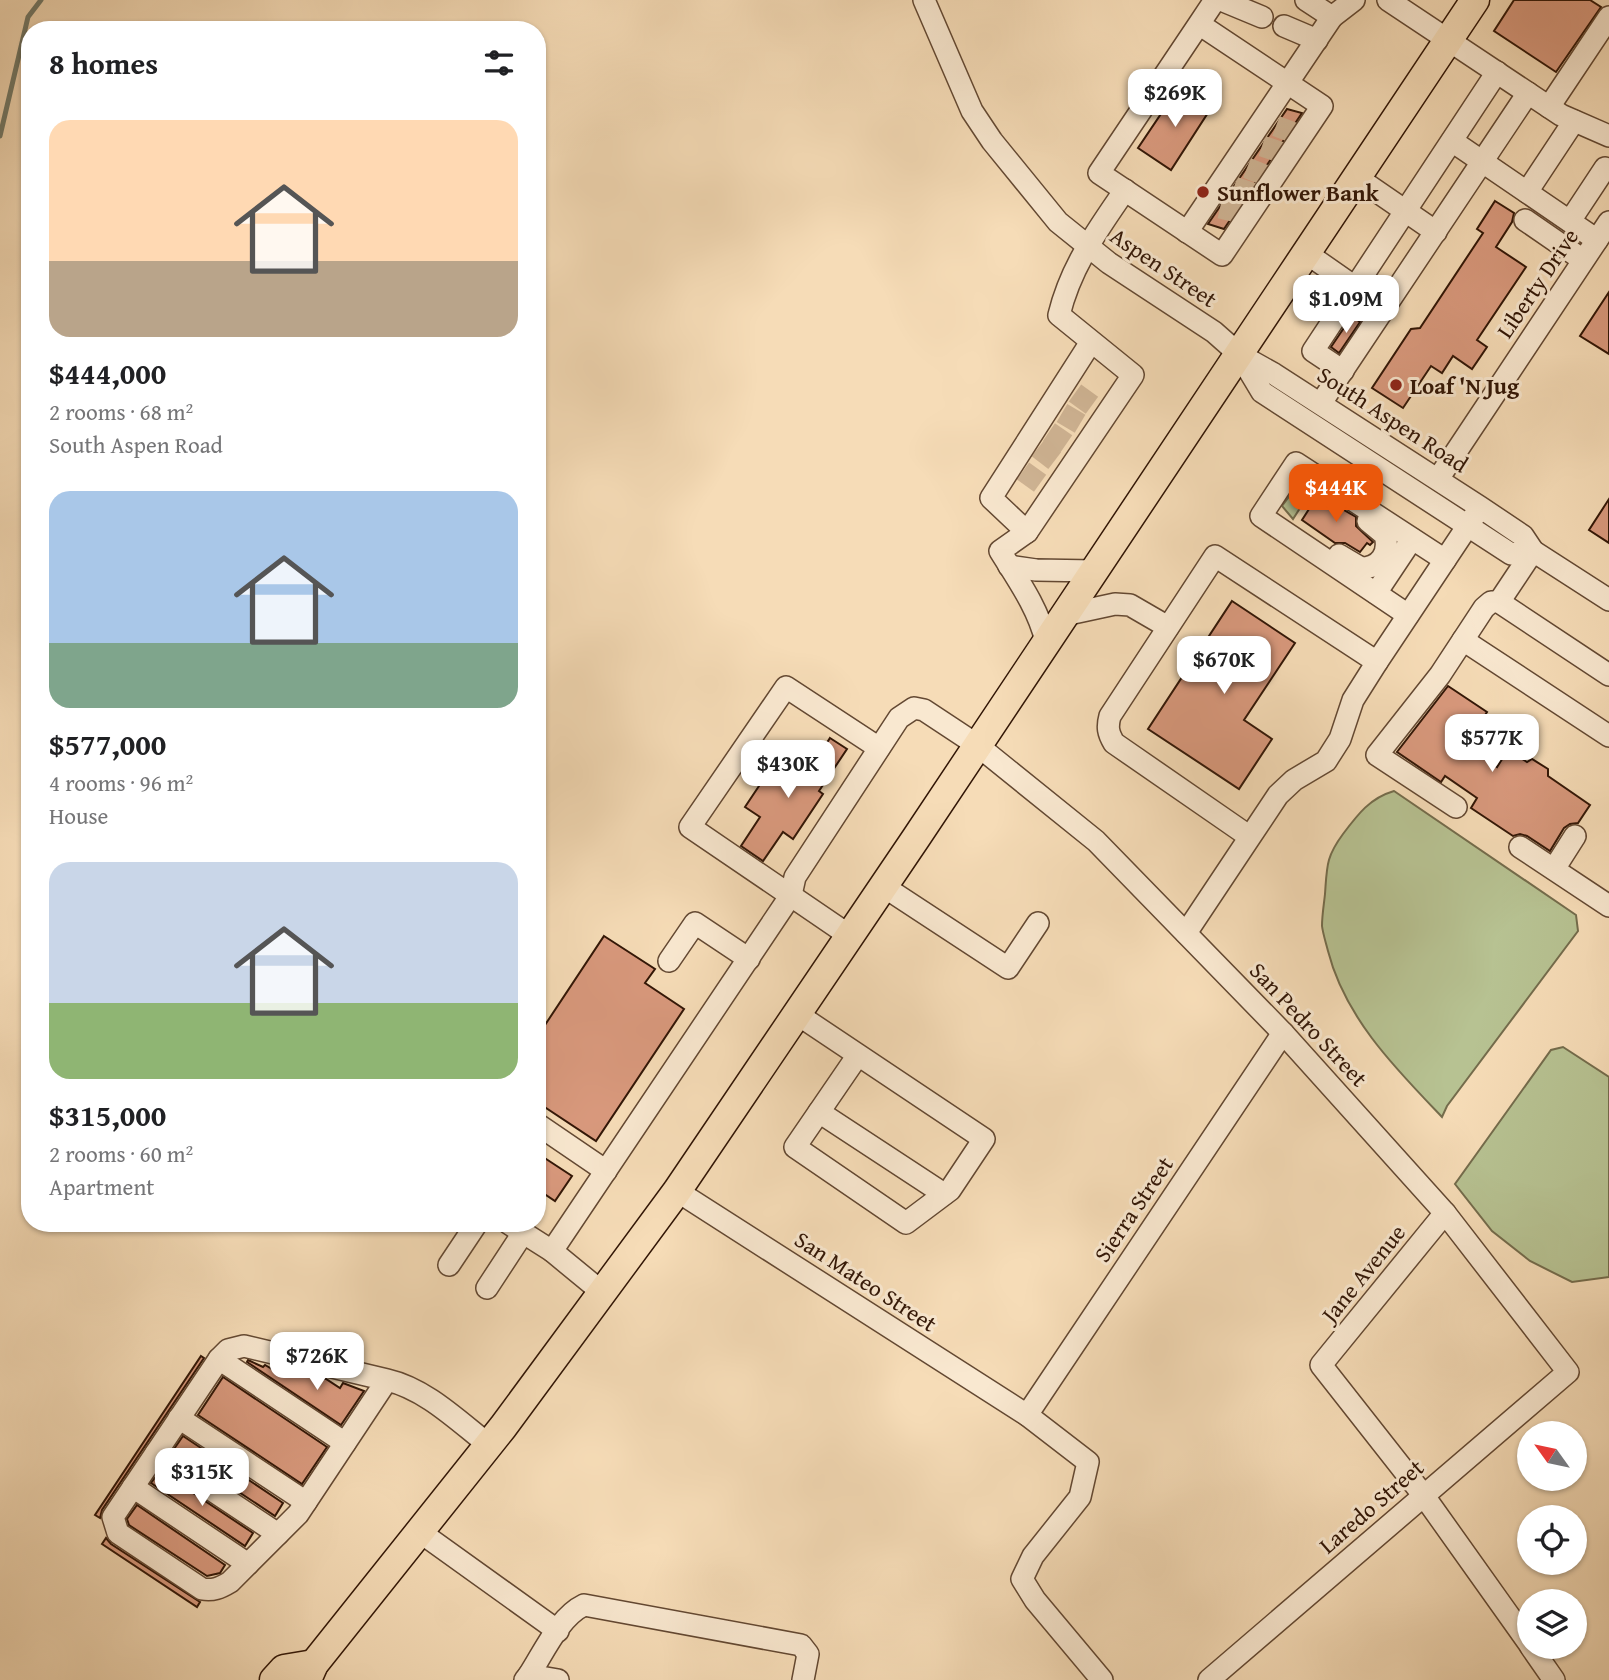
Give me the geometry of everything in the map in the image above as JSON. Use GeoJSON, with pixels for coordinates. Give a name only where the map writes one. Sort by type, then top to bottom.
{"type":"FeatureCollection","features":[{"type":"Feature","properties":{"kind":"main road"},"geometry":{"type":"LineString","coordinates":[[274,1680],[284,1669],[310,1672],[489,1445],[677,1191],[1240,355],[1475,0]]}},
{"type":"Feature","properties":{"kind":"street","name":"Aspen Street"},"geometry":{"type":"LineString","coordinates":[[924,0],[972,111],[992,141],[1058,222],[1109,264],[1214,332],[1240,355]]}},
{"type":"Feature","properties":{"kind":"street"},"geometry":{"type":"LineString","coordinates":[[1199,24],[1322,106],[1299,134],[1251,204],[1222,255],[1099,173],[1215,0]]}},
{"type":"Feature","properties":{"kind":"street"},"geometry":{"type":"LineString","coordinates":[[1221,0],[1262,17]]}},
{"type":"Feature","properties":{"kind":"street"},"geometry":{"type":"LineString","coordinates":[[1306,0],[1332,17]]}},
{"type":"Feature","properties":{"kind":"street"},"geometry":{"type":"LineString","coordinates":[[1187,232],[1213,206],[1241,166],[1269,124],[1288,84],[1332,17],[1354,0]]}},
{"type":"Feature","properties":{"kind":"street"},"geometry":{"type":"LineString","coordinates":[[1388,0],[1549,107],[1609,136]]}},
{"type":"Feature","properties":{"kind":"street"},"geometry":{"type":"LineString","coordinates":[[1549,107],[1609,17]]}},
{"type":"Feature","properties":{"kind":"street"},"geometry":{"type":"LineString","coordinates":[[1284,26],[1317,40]]}},
{"type":"Feature","properties":{"kind":"street"},"geometry":{"type":"LineString","coordinates":[[1343,371],[1313,351],[1497,72]]}},
{"type":"Feature","properties":{"kind":"street"},"geometry":{"type":"LineString","coordinates":[[1321,404],[1528,93]]}},
{"type":"Feature","properties":{"kind":"street"},"geometry":{"type":"LineString","coordinates":[[1527,192],[1574,121]]}},
{"type":"Feature","properties":{"kind":"street"},"geometry":{"type":"LineString","coordinates":[[1452,141],[1597,240]]}},
{"type":"Feature","properties":{"kind":"street"},"geometry":{"type":"LineString","coordinates":[[1570,221],[1605,168]]}},
{"type":"Feature","properties":{"kind":"street"},"geometry":{"type":"LineString","coordinates":[[1356,177],[1436,232]]}},
{"type":"Feature","properties":{"kind":"street"},"geometry":{"type":"LineString","coordinates":[[1046,641],[1041,623],[1000,551],[1027,532],[1050,490],[1095,421],[1133,375],[1059,315],[1066,288],[1087,246],[1125,190]]}},
{"type":"Feature","properties":{"kind":"street"},"geometry":{"type":"LineString","coordinates":[[1525,220],[1583,260]]}},
{"type":"Feature","properties":{"kind":"street","name":"Liberty Drive"},"geometry":{"type":"LineString","coordinates":[[1438,479],[1609,222]]}},
{"type":"Feature","properties":{"kind":"street"},"geometry":{"type":"LineString","coordinates":[[1306,253],[1385,308]]}},
{"type":"Feature","properties":{"kind":"street"},"geometry":{"type":"LineString","coordinates":[[1027,532],[991,499],[1018,468],[1070,389],[1091,342]]}},
{"type":"Feature","properties":{"kind":"street","name":"South Aspen Road"},"geometry":{"type":"LineString","coordinates":[[1240,355],[1438,479],[1523,536],[1533,551],[1609,600]]}},
{"type":"Feature","properties":{"kind":"street","name":"South Aspen Road"},"geometry":{"type":"LineString","coordinates":[[1240,355],[1262,392],[1511,554],[1533,551]]}},
{"type":"Feature","properties":{"kind":"street"},"geometry":{"type":"LineString","coordinates":[[1408,615],[1261,516],[1296,463],[1445,560]]}},
{"type":"Feature","properties":{"kind":"street"},"geometry":{"type":"LineString","coordinates":[[1268,506],[1361,568],[1376,565],[1382,559],[1387,542],[1381,530],[1291,471]]}},
{"type":"Feature","properties":{"kind":"street"},"geometry":{"type":"LineString","coordinates":[[1186,933],[1278,795],[1294,780],[1326,761],[1340,739],[1353,700],[1480,507]]}},
{"type":"Feature","properties":{"kind":"street"},"geometry":{"type":"LineString","coordinates":[[1376,593],[1412,539]]}},
{"type":"Feature","properties":{"kind":"street"},"geometry":{"type":"LineString","coordinates":[[1499,602],[1533,551]]}},
{"type":"Feature","properties":{"kind":"street"},"geometry":{"type":"LineString","coordinates":[[1250,837],[1114,743],[1108,726],[1110,716],[1215,556],[1377,662]]}},
{"type":"Feature","properties":{"kind":"street"},"geometry":{"type":"LineString","coordinates":[[1009,566],[1036,570],[1095,571]]}},
{"type":"Feature","properties":{"kind":"street"},"geometry":{"type":"LineString","coordinates":[[1456,807],[1377,755],[1440,675],[1484,607],[1491,602],[1499,602],[1609,675]]}},
{"type":"Feature","properties":{"kind":"street"},"geometry":{"type":"LineString","coordinates":[[1064,615],[1115,604],[1130,605],[1168,627]]}},
{"type":"Feature","properties":{"kind":"street"},"geometry":{"type":"LineString","coordinates":[[1463,640],[1609,736]]}},
{"type":"Feature","properties":{"kind":"street"},"geometry":{"type":"LineString","coordinates":[[556,1245],[791,895],[795,877],[880,748],[786,687],[690,827],[791,895],[850,936]]}},
{"type":"Feature","properties":{"kind":"street","name":"San Pedro Street"},"geometry":{"type":"LineString","coordinates":[[880,748],[899,718],[914,708],[923,710],[977,745],[1096,841],[1283,1033],[1445,1213],[1568,1372]]}},
{"type":"Feature","properties":{"kind":"street"},"geometry":{"type":"LineString","coordinates":[[1554,869],[1575,836]]}},
{"type":"Feature","properties":{"kind":"street"},"geometry":{"type":"LineString","coordinates":[[1520,847],[1609,906]]}},
{"type":"Feature","properties":{"kind":"street"},"geometry":{"type":"LineString","coordinates":[[884,886],[1008,968],[1038,923]]}},
{"type":"Feature","properties":{"kind":"street"},"geometry":{"type":"LineString","coordinates":[[668,961],[695,923],[749,959]]}},
{"type":"Feature","properties":{"kind":"street"},"geometry":{"type":"LineString","coordinates":[[797,1014],[984,1139],[950,1190],[906,1223],[795,1147],[858,1055]]}},
{"type":"Feature","properties":{"kind":"street","name":"Sierra Street"},"geometry":{"type":"LineString","coordinates":[[1027,1415],[1283,1033]]}},
{"type":"Feature","properties":{"kind":"street"},"geometry":{"type":"LineString","coordinates":[[819,1112],[944,1195]]}},
{"type":"Feature","properties":{"kind":"street"},"geometry":{"type":"LineString","coordinates":[[546,1131],[606,1171]]}},
{"type":"Feature","properties":{"kind":"street","name":"San Mateo Street"},"geometry":{"type":"LineString","coordinates":[[677,1191],[1027,1415],[1088,1462],[1080,1497],[1033,1556],[1021,1578],[1035,1600],[1102,1680]]}},
{"type":"Feature","properties":{"kind":"street","name":"Jane Avenue"},"geometry":{"type":"LineString","coordinates":[[1424,1496],[1321,1365],[1445,1213]]}},
{"type":"Feature","properties":{"kind":"street"},"geometry":{"type":"LineString","coordinates":[[449,1265],[471,1232]]}},
{"type":"Feature","properties":{"kind":"street"},"geometry":{"type":"LineString","coordinates":[[487,1288],[519,1232]]}},
{"type":"Feature","properties":{"kind":"street"},"geometry":{"type":"LineString","coordinates":[[531,1232],[556,1245],[603,1293]]}},
{"type":"Feature","properties":{"kind":"street"},"geometry":{"type":"LineString","coordinates":[[387,1380],[306,1502],[230,1582],[209,1591],[202,1589],[118,1533],[113,1517],[179,1418],[219,1359],[228,1350],[244,1346],[404,1384],[442,1408],[489,1445]]}},
{"type":"Feature","properties":{"kind":"street"},"geometry":{"type":"LineString","coordinates":[[219,1359],[345,1443]]}},
{"type":"Feature","properties":{"kind":"street","name":"Laredo Street"},"geometry":{"type":"LineString","coordinates":[[1209,1680],[1568,1372]]}},
{"type":"Feature","properties":{"kind":"street"},"geometry":{"type":"LineString","coordinates":[[179,1418],[306,1502]]}},
{"type":"Feature","properties":{"kind":"street"},"geometry":{"type":"LineString","coordinates":[[156,1453],[278,1534]]}},
{"type":"Feature","properties":{"kind":"street"},"geometry":{"type":"LineString","coordinates":[[133,1488],[247,1564]]}},
{"type":"Feature","properties":{"kind":"street"},"geometry":{"type":"LineString","coordinates":[[1424,1496],[1517,1628]]}},
{"type":"Feature","properties":{"kind":"street"},"geometry":{"type":"LineString","coordinates":[[420,1532],[558,1632]]}},
{"type":"Feature","properties":{"kind":"street"},"geometry":{"type":"LineString","coordinates":[[527,1678],[573,1610],[584,1605],[801,1645],[808,1654],[803,1680]]}},
{"type":"Feature","properties":{"kind":"street"},"geometry":{"type":"LineString","coordinates":[[1539,1659],[1554,1680]]}},
{"type":"Feature","properties":{"kind":"street"},"geometry":{"type":"LineString","coordinates":[[527,1678],[558,1680]]}},
{"type":"Feature","properties":{"kind":"green space"},"geometry":{"type":"Polygon","coordinates":[[[1297,486],[1311,491],[1293,519],[1282,506],[1297,486]]]}},
{"type":"Feature","properties":{"kind":"green space"},"geometry":{"type":"Polygon","coordinates":[[[1394,791],[1576,915],[1578,931],[1447,1106],[1442,1117],[1390,1061],[1359,1020],[1336,975],[1322,926],[1327,869],[1333,849],[1365,808],[1394,791]]]}},
{"type":"Feature","properties":{"kind":"green space"},"geometry":{"type":"Polygon","coordinates":[[[1563,1047],[1609,1077],[1609,1277],[1572,1282],[1530,1261],[1492,1231],[1455,1184],[1551,1050],[1563,1047]]]}},
{"type":"Feature","properties":{"kind":"building"},"geometry":{"type":"Polygon","coordinates":[[[1514,0],[1590,0],[1601,7],[1556,72],[1494,31],[1514,0]]]}},
{"type":"Feature","properties":{"kind":"building"},"geometry":{"type":"Polygon","coordinates":[[[1188,89],[1213,105],[1171,170],[1138,148],[1167,105],[1174,110],[1188,89]]]}},
{"type":"Feature","properties":{"kind":"building"},"geometry":{"type":"Polygon","coordinates":[[[1287,109],[1302,113],[1224,229],[1208,224],[1287,109]]]}},
{"type":"Feature","properties":{"kind":"building"},"geometry":{"type":"Polygon","coordinates":[[[1495,201],[1514,213],[1512,222],[1496,247],[1526,267],[1477,340],[1487,347],[1472,369],[1453,356],[1442,373],[1431,366],[1403,408],[1372,388],[1411,329],[1420,328],[1483,233],[1477,229],[1495,201]]]}},
{"type":"Feature","properties":{"kind":"building"},"geometry":{"type":"Polygon","coordinates":[[[1609,292],[1609,354],[1580,336],[1609,292]]]}},
{"type":"Feature","properties":{"kind":"building"},"geometry":{"type":"Polygon","coordinates":[[[1352,316],[1360,322],[1339,353],[1331,347],[1352,316]]]}},
{"type":"Feature","properties":{"kind":"building"},"geometry":{"type":"Polygon","coordinates":[[[1318,495],[1356,517],[1356,526],[1373,542],[1370,545],[1367,543],[1360,552],[1345,543],[1335,543],[1302,520],[1318,495]]]}},
{"type":"Feature","properties":{"kind":"building"},"geometry":{"type":"Polygon","coordinates":[[[1609,499],[1609,543],[1589,530],[1609,499]]]}},
{"type":"Feature","properties":{"kind":"building"},"geometry":{"type":"Polygon","coordinates":[[[1232,601],[1295,643],[1244,720],[1272,739],[1239,789],[1148,729],[1232,601]]]}},
{"type":"Feature","properties":{"kind":"building"},"geometry":{"type":"Polygon","coordinates":[[[1448,686],[1487,712],[1465,746],[1497,767],[1508,750],[1527,762],[1532,759],[1548,769],[1548,776],[1590,805],[1578,823],[1564,828],[1550,851],[1527,836],[1513,836],[1471,808],[1477,798],[1445,776],[1441,782],[1397,752],[1448,686]]]}},
{"type":"Feature","properties":{"kind":"building"},"geometry":{"type":"Polygon","coordinates":[[[830,738],[847,749],[819,791],[823,794],[793,839],[783,832],[763,861],[741,846],[760,817],[745,807],[775,762],[803,780],[830,738]]]}},
{"type":"Feature","properties":{"kind":"building"},"geometry":{"type":"Polygon","coordinates":[[[604,936],[655,969],[645,983],[684,1009],[596,1141],[546,1108],[546,1023],[604,936]]]}},
{"type":"Feature","properties":{"kind":"building"},"geometry":{"type":"Polygon","coordinates":[[[546,1159],[572,1176],[555,1201],[546,1195],[546,1159]]]}},
{"type":"Feature","properties":{"kind":"building"},"geometry":{"type":"Polygon","coordinates":[[[201,1356],[204,1358],[102,1510],[100,1518],[95,1515],[201,1356]]]}},
{"type":"Feature","properties":{"kind":"building"},"geometry":{"type":"Polygon","coordinates":[[[248,1360],[263,1367],[265,1365],[272,1369],[274,1367],[326,1379],[340,1388],[343,1383],[364,1391],[341,1425],[247,1362],[248,1360]]]}},
{"type":"Feature","properties":{"kind":"building"},"geometry":{"type":"Polygon","coordinates":[[[223,1377],[327,1447],[302,1484],[198,1415],[223,1377]]]}},
{"type":"Feature","properties":{"kind":"building"},"geometry":{"type":"Polygon","coordinates":[[[183,1436],[283,1503],[275,1516],[174,1449],[183,1436]]]}},
{"type":"Feature","properties":{"kind":"building"},"geometry":{"type":"Polygon","coordinates":[[[160,1471],[253,1533],[245,1546],[151,1483],[160,1471]]]}},
{"type":"Feature","properties":{"kind":"building"},"geometry":{"type":"Polygon","coordinates":[[[137,1505],[225,1565],[220,1573],[207,1576],[129,1525],[127,1519],[137,1505]]]}},
{"type":"Feature","properties":{"kind":"building"},"geometry":{"type":"Polygon","coordinates":[[[106,1538],[111,1544],[200,1602],[197,1607],[102,1544],[106,1538]]]}},
{"type":"Feature","properties":{"kind":"waterway"},"geometry":{"type":"LineString","coordinates":[[27,21],[41,0]]}},
{"type":"Feature","properties":{"kind":"waterway"},"geometry":{"type":"LineString","coordinates":[[0,136],[21,47]]}},
{"type":"Feature","properties":{"kind":"tunnel"},"geometry":{"type":"LineString","coordinates":[[1276,126],[1297,134]]}},
{"type":"Feature","properties":{"kind":"tunnel"},"geometry":{"type":"LineString","coordinates":[[1262,146],[1283,153]]}},
{"type":"Feature","properties":{"kind":"tunnel"},"geometry":{"type":"LineString","coordinates":[[1247,168],[1267,176]]}},
{"type":"Feature","properties":{"kind":"tunnel"},"geometry":{"type":"LineString","coordinates":[[1234,187],[1255,194]]}},
{"type":"Feature","properties":{"kind":"tunnel"},"geometry":{"type":"LineString","coordinates":[[1220,208],[1241,213]]}},
{"type":"Feature","properties":{"kind":"tunnel"},"geometry":{"type":"LineString","coordinates":[[1075,393],[1097,409]]}},
{"type":"Feature","properties":{"kind":"tunnel"},"geometry":{"type":"LineString","coordinates":[[1062,413],[1084,426]]}},
{"type":"Feature","properties":{"kind":"tunnel"},"geometry":{"type":"LineString","coordinates":[[1049,432],[1071,447]]}},
{"type":"Feature","properties":{"kind":"tunnel"},"geometry":{"type":"LineString","coordinates":[[1038,448],[1059,464]]}},
{"type":"Feature","properties":{"kind":"tunnel"},"geometry":{"type":"LineString","coordinates":[[1023,471],[1044,486]]}},
{"type":"Feature","properties":{"kind":"place","name":"Sunflower Bank"},"geometry":{"type":"Point","coordinates":[1203,192]}},
{"type":"Feature","properties":{"kind":"place","name":"Loaf 'N Jug"},"geometry":{"type":"Point","coordinates":[1396,385]}}]}
